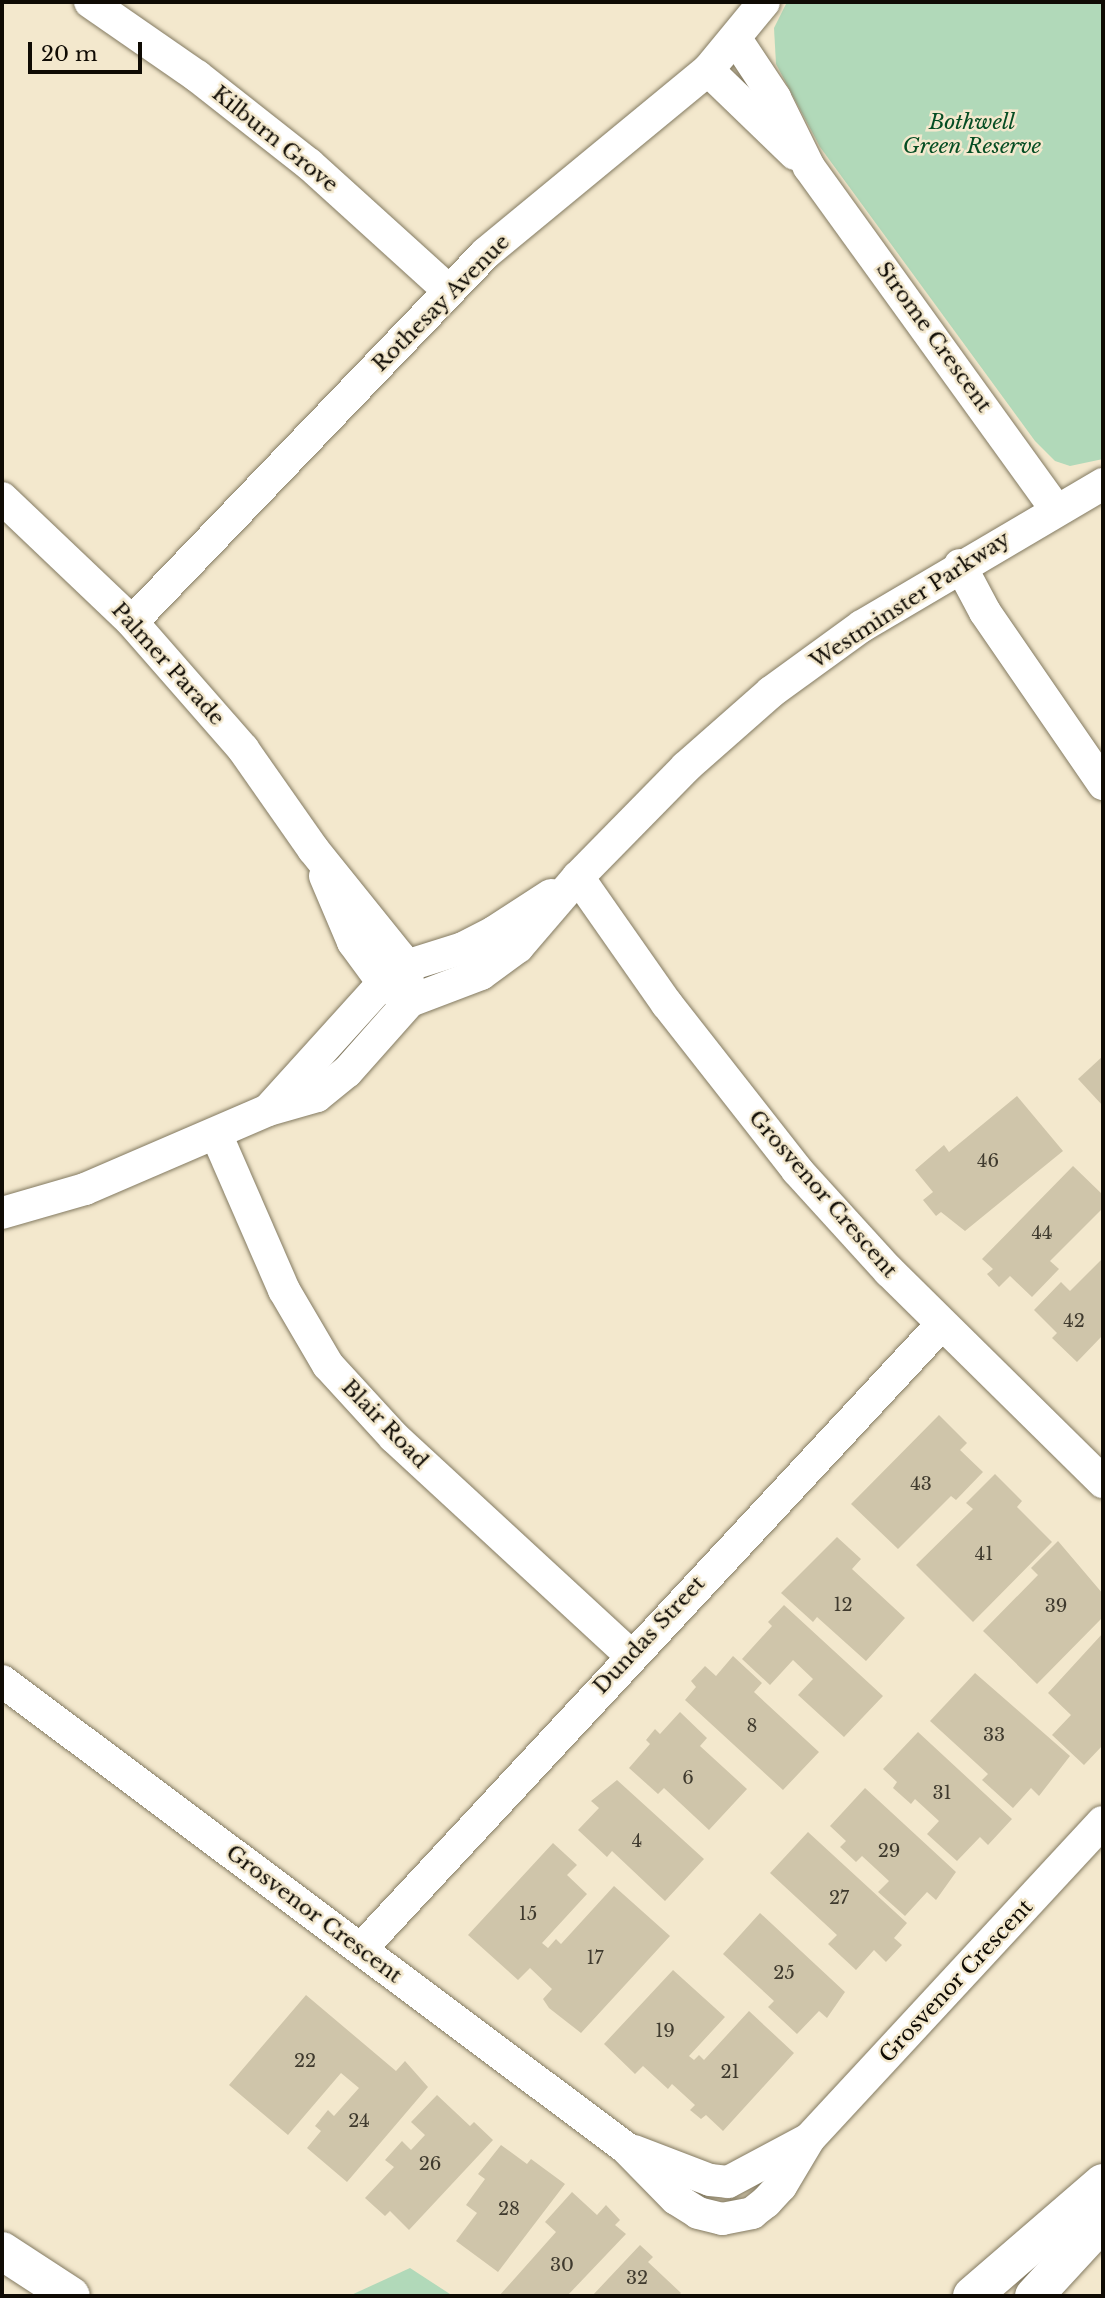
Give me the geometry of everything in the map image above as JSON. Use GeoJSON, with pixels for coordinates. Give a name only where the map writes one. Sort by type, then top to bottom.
{"type":"FeatureCollection","features":[{"type":"Feature","properties":{"kind":"main road"},"geometry":{"type":"LineString","coordinates":[[972,2296],[1103,2183]]}},
{"type":"Feature","properties":{"kind":"main road"},"geometry":{"type":"LineString","coordinates":[[1034,2296],[1103,2221]]}},
{"type":"Feature","properties":{"kind":"main road"},"geometry":{"type":"LineString","coordinates":[[2,2250],[71,2296]]}},
{"type":"Feature","properties":{"kind":"street","name":"Kilburn Grove"},"geometry":{"type":"LineString","coordinates":[[90,2],[197,76],[309,164],[449,291]]}},
{"type":"Feature","properties":{"kind":"street","name":"Rothesay Avenue"},"geometry":{"type":"LineString","coordinates":[[132,622],[449,291],[578,173],[708,70],[764,2]]}},
{"type":"Feature","properties":{"kind":"street","name":"Strome Crescent"},"geometry":{"type":"LineString","coordinates":[[736,39],[775,98],[809,167],[1056,509]]}},
{"type":"Feature","properties":{"kind":"street","name":"Strome Crescent"},"geometry":{"type":"LineString","coordinates":[[708,70],[809,167]]}},
{"type":"Feature","properties":{"kind":"street","name":"Westminster Parkway"},"geometry":{"type":"LineString","coordinates":[[2,1213],[85,1189],[217,1136],[268,1110],[317,1096],[334,1085],[410,1001],[481,974],[518,947],[578,877],[686,766],[771,692],[862,626],[960,565],[1103,484]]}},
{"type":"Feature","properties":{"kind":"street","name":"Palmer Parade"},"geometry":{"type":"LineString","coordinates":[[2,498],[132,622],[243,749],[313,849],[353,942],[394,974]]}},
{"type":"Feature","properties":{"kind":"street"},"geometry":{"type":"LineString","coordinates":[[960,565],[993,623],[1103,785]]}},
{"type":"Feature","properties":{"kind":"street","name":"Westminster Parkway"},"geometry":{"type":"LineString","coordinates":[[268,1110],[394,974],[463,948],[494,932],[578,877]]}},
{"type":"Feature","properties":{"kind":"street","name":"Grosvenor Crescent"},"geometry":{"type":"LineString","coordinates":[[578,877],[667,1004],[789,1161],[942,1324],[1103,1482]]}},
{"type":"Feature","properties":{"kind":"street"},"geometry":{"type":"LineString","coordinates":[[394,974],[410,1001]]}},
{"type":"Feature","properties":{"kind":"street","name":"Blair Road"},"geometry":{"type":"LineString","coordinates":[[217,1136],[284,1290],[328,1365],[394,1437],[630,1655]]}},
{"type":"Feature","properties":{"kind":"street","name":"Dundas Street"},"geometry":{"type":"LineString","coordinates":[[361,1949],[630,1655],[942,1324]]}},
{"type":"Feature","properties":{"kind":"street","name":"Grosvenor Crescent"},"geometry":{"type":"LineString","coordinates":[[2,1681],[626,2148],[710,2180],[728,2182],[809,2139],[1103,1822]]}},
{"type":"Feature","properties":{"kind":"green space","name":"Bothwell Green Reserve"},"geometry":{"type":"Polygon","coordinates":[[[787,2],[1103,2],[1103,459],[1070,466],[1055,461],[1035,441],[820,147],[776,64],[774,28],[787,2]]]}},
{"type":"Feature","properties":{"kind":"green space"},"geometry":{"type":"Polygon","coordinates":[[[410,2268],[453,2296],[349,2296],[410,2268]]]}},
{"type":"Feature","properties":{"kind":"building"},"geometry":{"type":"Polygon","coordinates":[[[1103,1056],[1103,1106],[1078,1079],[1103,1056]]]}},
{"type":"Feature","properties":{"kind":"building"},"geometry":{"type":"Polygon","coordinates":[[[1017,1096],[1063,1151],[965,1231],[941,1212],[936,1216],[923,1200],[933,1192],[915,1170],[944,1145],[949,1152],[1017,1096]]]}},
{"type":"Feature","properties":{"kind":"building"},"geometry":{"type":"Polygon","coordinates":[[[1073,1166],[1103,1195],[1103,1208],[1050,1261],[1059,1269],[1032,1297],[1010,1276],[999,1287],[987,1274],[993,1269],[982,1259],[1073,1166]]]}},
{"type":"Feature","properties":{"kind":"building"},"geometry":{"type":"Polygon","coordinates":[[[1103,1258],[1103,1335],[1077,1362],[1052,1338],[1057,1333],[1034,1310],[1061,1282],[1070,1291],[1103,1258]]]}},
{"type":"Feature","properties":{"kind":"building"},"geometry":{"type":"Polygon","coordinates":[[[939,1415],[967,1443],[960,1450],[983,1472],[956,1500],[951,1496],[898,1549],[851,1504],[939,1415]]]}},
{"type":"Feature","properties":{"kind":"building"},"geometry":{"type":"Polygon","coordinates":[[[995,1474],[1022,1501],[1017,1507],[1052,1542],[973,1622],[916,1565],[973,1509],[966,1503],[995,1474]]]}},
{"type":"Feature","properties":{"kind":"building"},"geometry":{"type":"Polygon","coordinates":[[[837,1537],[861,1559],[852,1569],[905,1618],[866,1661],[817,1617],[813,1622],[781,1593],[837,1537]]]}},
{"type":"Feature","properties":{"kind":"building"},"geometry":{"type":"Polygon","coordinates":[[[1058,1541],[1103,1594],[1103,1617],[1037,1684],[983,1631],[1038,1575],[1031,1568],[1058,1541]]]}},
{"type":"Feature","properties":{"kind":"building"},"geometry":{"type":"Polygon","coordinates":[[[784,1605],[883,1696],[844,1737],[798,1695],[813,1679],[793,1660],[770,1685],[742,1659],[772,1626],[768,1622],[784,1605]]]}},
{"type":"Feature","properties":{"kind":"building"},"geometry":{"type":"Polygon","coordinates":[[[1103,1633],[1103,1745],[1084,1765],[1052,1735],[1071,1715],[1048,1693],[1103,1633]]]}},
{"type":"Feature","properties":{"kind":"building"},"geometry":{"type":"Polygon","coordinates":[[[733,1656],[762,1683],[754,1692],[819,1752],[783,1790],[685,1700],[696,1687],[691,1681],[705,1666],[716,1676],[733,1656]]]}},
{"type":"Feature","properties":{"kind":"building"},"geometry":{"type":"Polygon","coordinates":[[[975,1673],[1070,1756],[1039,1796],[1031,1788],[1013,1808],[982,1780],[988,1774],[930,1721],[975,1673]]]}},
{"type":"Feature","properties":{"kind":"building"},"geometry":{"type":"Polygon","coordinates":[[[680,1712],[707,1738],[700,1746],[747,1789],[709,1830],[664,1788],[658,1794],[629,1768],[650,1744],[646,1740],[655,1729],[660,1734],[680,1712]]]}},
{"type":"Feature","properties":{"kind":"building"},"geometry":{"type":"Polygon","coordinates":[[[918,1732],[1012,1819],[988,1845],[980,1837],[957,1861],[927,1834],[939,1821],[915,1799],[911,1804],[893,1788],[897,1782],[883,1769],[918,1732]]]}},
{"type":"Feature","properties":{"kind":"building"},"geometry":{"type":"Polygon","coordinates":[[[617,1780],[704,1859],[665,1901],[612,1851],[607,1857],[578,1830],[599,1808],[591,1801],[617,1780]]]}},
{"type":"Feature","properties":{"kind":"building"},"geometry":{"type":"Polygon","coordinates":[[[865,1788],[956,1872],[936,1900],[927,1892],[905,1916],[878,1892],[889,1881],[862,1856],[856,1862],[840,1847],[846,1841],[830,1826],[865,1788]]]}},
{"type":"Feature","properties":{"kind":"building"},"geometry":{"type":"Polygon","coordinates":[[[808,1832],[907,1923],[894,1938],[902,1945],[886,1962],[874,1950],[856,1970],[828,1944],[837,1935],[770,1873],[808,1832]]]}},
{"type":"Feature","properties":{"kind":"building"},"geometry":{"type":"Polygon","coordinates":[[[553,1843],[577,1865],[567,1875],[587,1894],[542,1943],[548,1948],[556,1939],[561,1944],[614,1886],[670,1936],[581,2033],[549,2008],[543,1999],[552,1989],[530,1968],[518,1980],[468,1935],[553,1843]]]}},
{"type":"Feature","properties":{"kind":"building"},"geometry":{"type":"Polygon","coordinates":[[[760,1913],[845,1992],[827,2018],[819,2011],[797,2034],[768,2007],[774,2001],[723,1954],[760,1913]]]}},
{"type":"Feature","properties":{"kind":"building"},"geometry":{"type":"Polygon","coordinates":[[[673,1970],[725,2017],[689,2056],[694,2060],[699,2055],[704,2060],[749,2011],[794,2053],[723,2131],[706,2115],[701,2119],[690,2110],[695,2105],[672,2084],[668,2089],[643,2066],[635,2074],[604,2044],[673,1970]]]}},
{"type":"Feature","properties":{"kind":"building"},"geometry":{"type":"Polygon","coordinates":[[[306,1995],[396,2071],[405,2061],[428,2087],[347,2182],[307,2148],[321,2131],[315,2126],[328,2110],[334,2116],[359,2088],[341,2073],[288,2135],[229,2085],[306,1995]]]}},
{"type":"Feature","properties":{"kind":"building"},"geometry":{"type":"Polygon","coordinates":[[[437,2095],[470,2126],[474,2122],[493,2140],[409,2230],[390,2211],[385,2216],[365,2198],[394,2167],[385,2160],[402,2141],[411,2150],[425,2135],[411,2122],[437,2095]]]}},
{"type":"Feature","properties":{"kind":"building"},"geometry":{"type":"Polygon","coordinates":[[[501,2145],[527,2164],[531,2159],[565,2184],[498,2272],[456,2241],[477,2213],[466,2205],[485,2179],[478,2174],[501,2145]]]}},
{"type":"Feature","properties":{"kind":"building"},"geometry":{"type":"Polygon","coordinates":[[[572,2192],[597,2215],[606,2205],[620,2220],[615,2225],[626,2234],[567,2296],[499,2296],[556,2232],[545,2222],[572,2192]]]}},
{"type":"Feature","properties":{"kind":"building"},"geometry":{"type":"Polygon","coordinates":[[[640,2245],[653,2257],[648,2262],[681,2293],[678,2296],[592,2296],[640,2245]]]}}]}
